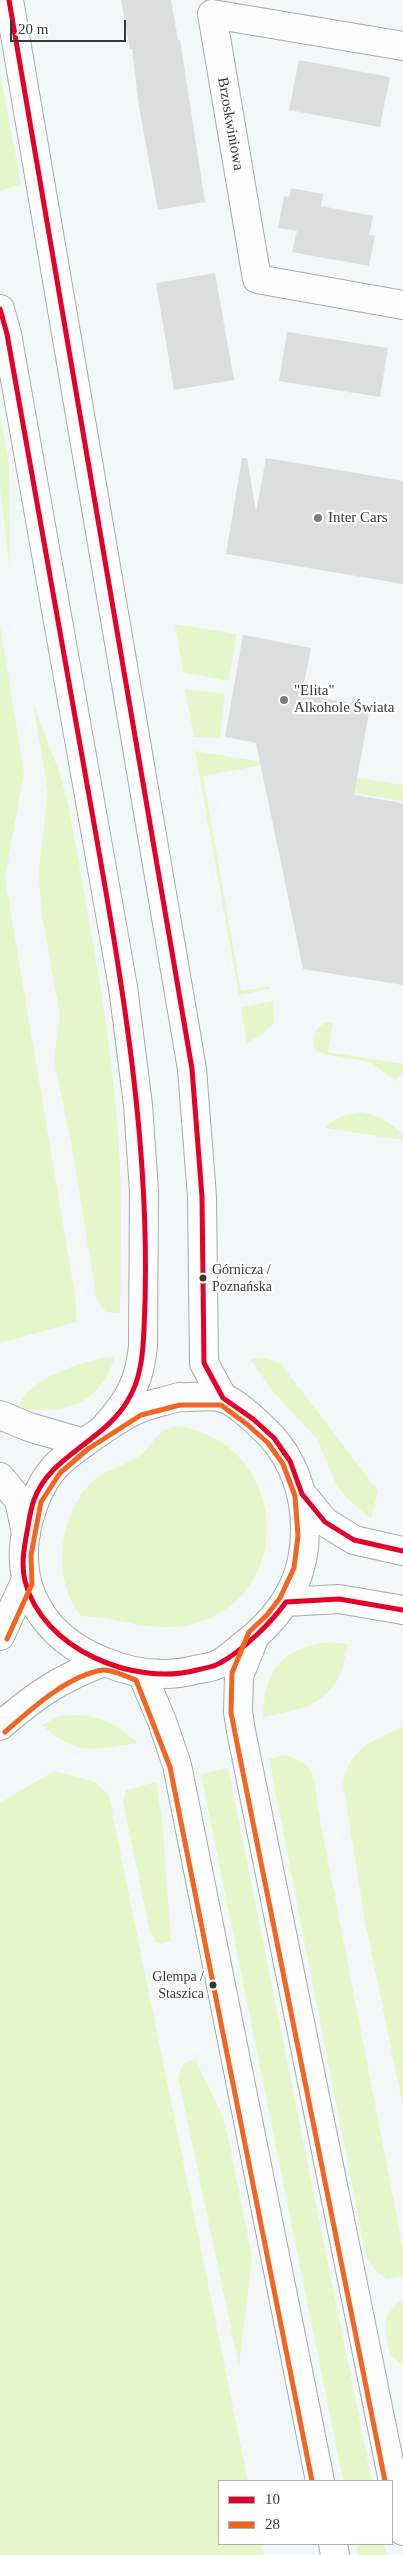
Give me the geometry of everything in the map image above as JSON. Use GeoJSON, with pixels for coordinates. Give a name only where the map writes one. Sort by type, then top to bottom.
{"type":"FeatureCollection","features":[{"type":"Feature","properties":{"kind":"street"},"geometry":{"type":"LineString","coordinates":[[9,0],[192,1069],[202,1197],[204,1363],[223,1398],[253,1419],[274,1438],[290,1461],[302,1494],[306,1536],[301,1570],[286,1602],[273,1620],[219,1664],[178,1675],[142,1674],[104,1662],[71,1645],[43,1618],[25,1582],[23,1555],[34,1499],[54,1468],[93,1437],[138,1408],[179,1398],[223,1398]]}},
{"type":"Feature","properties":{"kind":"street","name":"Brzoskwiniowa"},"geometry":{"type":"LineString","coordinates":[[403,46],[212,14],[257,279],[403,305]]}},
{"type":"Feature","properties":{"kind":"street"},"geometry":{"type":"LineString","coordinates":[[0,309],[7,334],[123,987],[138,1105],[144,1191],[144,1326],[141,1367],[128,1401],[93,1437]]}},
{"type":"Feature","properties":{"kind":"street"},"geometry":{"type":"LineString","coordinates":[[0,1415],[29,1427],[93,1437]]}},
{"type":"Feature","properties":{"kind":"street"},"geometry":{"type":"LineString","coordinates":[[0,1477],[18,1500],[26,1533]]}},
{"type":"Feature","properties":{"kind":"street"},"geometry":{"type":"LineString","coordinates":[[302,1494],[325,1522],[354,1540],[403,1551]]}},
{"type":"Feature","properties":{"kind":"street"},"geometry":{"type":"LineString","coordinates":[[0,1636],[25,1582]]}},
{"type":"Feature","properties":{"kind":"street"},"geometry":{"type":"LineString","coordinates":[[286,1602],[339,1599],[403,1610]]}},
{"type":"Feature","properties":{"kind":"street"},"geometry":{"type":"LineString","coordinates":[[255,1636],[240,1676],[238,1712],[241,1731],[393,2480]]}},
{"type":"Feature","properties":{"kind":"street"},"geometry":{"type":"LineString","coordinates":[[0,1726],[40,1692],[70,1674],[104,1662]]}},
{"type":"Feature","properties":{"kind":"street"},"geometry":{"type":"LineString","coordinates":[[142,1674],[162,1721],[177,1765],[320,2480]]}},
{"type":"Feature","properties":{"kind":"street"},"geometry":{"type":"LineString","coordinates":[[393,2482],[403,2531]]}},
{"type":"Feature","properties":{"kind":"green space"},"geometry":{"type":"Polygon","coordinates":[[[0,73],[21,184],[0,191],[0,73]]]}},
{"type":"Feature","properties":{"kind":"green space"},"geometry":{"type":"Polygon","coordinates":[[[0,413],[9,465],[10,569],[0,489],[0,413]]]}},
{"type":"Feature","properties":{"kind":"green space"},"geometry":{"type":"Polygon","coordinates":[[[175,624],[237,634],[228,681],[183,672],[175,624]]]}},
{"type":"Feature","properties":{"kind":"green space"},"geometry":{"type":"Polygon","coordinates":[[[0,625],[24,772],[5,878],[76,1302],[76,1322],[0,1343],[0,625]]]}},
{"type":"Feature","properties":{"kind":"green space"},"geometry":{"type":"Polygon","coordinates":[[[185,689],[225,694],[220,738],[194,737],[185,689]]]}},
{"type":"Feature","properties":{"kind":"green space"},"geometry":{"type":"Polygon","coordinates":[[[33,704],[59,771],[68,803],[107,1032],[120,1160],[120,1313],[106,1312],[97,1300],[72,1148],[54,1059],[60,1015],[41,910],[39,870],[48,791],[33,704]]]}},
{"type":"Feature","properties":{"kind":"green space"},"geometry":{"type":"Polygon","coordinates":[[[195,751],[403,785],[403,801],[276,780],[262,765],[203,776],[241,991],[270,986],[270,989],[239,995],[195,751]]]}},
{"type":"Feature","properties":{"kind":"green space"},"geometry":{"type":"Polygon","coordinates":[[[273,1001],[274,1022],[263,1034],[247,1043],[241,1007],[273,1001]]]}},
{"type":"Feature","properties":{"kind":"green space"},"geometry":{"type":"Polygon","coordinates":[[[326,1022],[333,1022],[328,1052],[403,1064],[403,1072],[396,1081],[370,1062],[327,1055],[316,1051],[314,1038],[316,1031],[326,1022]]]}},
{"type":"Feature","properties":{"kind":"green space"},"geometry":{"type":"Polygon","coordinates":[[[362,1112],[379,1117],[388,1123],[403,1134],[403,1140],[325,1128],[342,1116],[362,1112]]]}},
{"type":"Feature","properties":{"kind":"green space"},"geometry":{"type":"Polygon","coordinates":[[[115,1356],[100,1386],[90,1396],[78,1403],[65,1408],[50,1410],[17,1409],[23,1398],[32,1388],[45,1379],[89,1361],[115,1356]]]}},
{"type":"Feature","properties":{"kind":"green space"},"geometry":{"type":"Polygon","coordinates":[[[266,1358],[281,1364],[378,1491],[371,1519],[351,1502],[337,1486],[317,1439],[275,1394],[250,1359],[266,1358]]]}},
{"type":"Feature","properties":{"kind":"green space"},"geometry":{"type":"Polygon","coordinates":[[[176,1426],[213,1438],[241,1459],[259,1488],[266,1521],[264,1554],[250,1585],[225,1610],[189,1625],[175,1627],[148,1626],[81,1616],[72,1602],[66,1585],[62,1549],[65,1531],[79,1498],[89,1485],[101,1475],[142,1454],[159,1434],[176,1426]]]}},
{"type":"Feature","properties":{"kind":"green space"},"geometry":{"type":"Polygon","coordinates":[[[330,1642],[348,1644],[341,1673],[330,1690],[322,1698],[304,1707],[263,1717],[267,1685],[279,1663],[299,1649],[330,1642]]]}},
{"type":"Feature","properties":{"kind":"green space"},"geometry":{"type":"Polygon","coordinates":[[[80,1715],[105,1720],[124,1731],[138,1743],[98,1748],[76,1746],[65,1742],[42,1725],[59,1716],[80,1715]]]}},
{"type":"Feature","properties":{"kind":"green space"},"geometry":{"type":"Polygon","coordinates":[[[403,1726],[403,2107],[365,1921],[343,1783],[351,1760],[357,1753],[373,1741],[403,1726]]]}},
{"type":"Feature","properties":{"kind":"green space"},"geometry":{"type":"Polygon","coordinates":[[[285,1755],[302,1762],[312,1772],[314,1778],[317,1804],[403,2249],[403,2276],[387,2279],[374,2269],[366,2257],[269,1759],[285,1755]]]}},
{"type":"Feature","properties":{"kind":"green space"},"geometry":{"type":"Polygon","coordinates":[[[228,1768],[372,2480],[343,2480],[201,1774],[228,1768]]]}},
{"type":"Feature","properties":{"kind":"green space"},"geometry":{"type":"Polygon","coordinates":[[[54,1771],[96,1782],[109,1796],[248,2480],[218,2480],[218,2545],[261,2545],[263,2555],[0,2555],[0,1803],[54,1771]]]}},
{"type":"Feature","properties":{"kind":"green space"},"geometry":{"type":"Polygon","coordinates":[[[156,1782],[162,1820],[171,1941],[162,1944],[156,1942],[150,1933],[123,1801],[126,1790],[156,1782]]]}},
{"type":"Feature","properties":{"kind":"green space"},"geometry":{"type":"Polygon","coordinates":[[[195,2059],[221,2113],[228,2137],[252,2257],[239,2366],[178,2077],[183,2064],[195,2059]]]}},
{"type":"Feature","properties":{"kind":"green space"},"geometry":{"type":"Polygon","coordinates":[[[403,2301],[403,2365],[390,2355],[386,2335],[386,2317],[398,2302],[403,2301]]]}},
{"type":"Feature","properties":{"kind":"green space"},"geometry":{"type":"Polygon","coordinates":[[[356,2545],[384,2545],[387,2555],[358,2555],[356,2545]]]}},
{"type":"Feature","properties":{"kind":"building"},"geometry":{"type":"Polygon","coordinates":[[[121,0],[171,0],[178,40],[180,40],[205,202],[158,210],[139,107],[132,49],[130,49],[121,0]]]}},
{"type":"Feature","properties":{"kind":"building"},"geometry":{"type":"Polygon","coordinates":[[[299,60],[390,77],[380,127],[289,110],[299,60]]]}},
{"type":"Feature","properties":{"kind":"building"},"geometry":{"type":"Polygon","coordinates":[[[291,188],[323,194],[321,206],[373,216],[369,235],[375,236],[369,266],[292,252],[297,231],[278,228],[284,196],[289,197],[291,188]]]}},
{"type":"Feature","properties":{"kind":"building"},"geometry":{"type":"Polygon","coordinates":[[[215,273],[234,380],[174,390],[156,283],[215,273]]]}},
{"type":"Feature","properties":{"kind":"building"},"geometry":{"type":"Polygon","coordinates":[[[287,332],[388,348],[380,397],[279,381],[287,332]]]}},
{"type":"Feature","properties":{"kind":"building","name":"Inter Cars"},"geometry":{"type":"Polygon","coordinates":[[[242,458],[247,458],[256,512],[266,458],[403,481],[403,584],[226,554],[242,458]]]}},
{"type":"Feature","properties":{"kind":"building"},"geometry":{"type":"Polygon","coordinates":[[[243,635],[311,648],[302,694],[370,707],[354,795],[403,803],[403,985],[303,969],[256,743],[225,737],[243,635]]]}},
{"type":"Feature","properties":{"kind":"transit line","name":"10"},"geometry":{"type":"LineString","coordinates":[[9,0],[192,1069],[202,1197],[204,1363],[223,1398],[253,1419],[274,1438],[290,1461],[302,1494],[325,1522],[354,1540],[403,1551]]}},
{"type":"Feature","properties":{"kind":"transit line","name":"10"},"geometry":{"type":"LineString","coordinates":[[0,309],[7,334],[113,932],[132,1064],[139,1130],[146,1262],[143,1347],[136,1383],[128,1400],[106,1427],[65,1459],[42,1484],[34,1500],[26,1538],[23,1563],[25,1581],[35,1605],[50,1626],[70,1644],[94,1657],[119,1667],[146,1673],[172,1674],[218,1664],[229,1658],[256,1635],[286,1602],[339,1599],[403,1610]]}},
{"type":"Feature","properties":{"kind":"transit line","name":"28"},"geometry":{"type":"LineString","coordinates":[[7,1639],[32,1584],[31,1555],[41,1502],[60,1473],[88,1449],[141,1415],[180,1405],[221,1405],[268,1443],[283,1464],[295,1496],[298,1536],[294,1568],[280,1598],[267,1615],[249,1632],[232,1673],[231,1713],[385,2480]]}},
{"type":"Feature","properties":{"kind":"transit line","name":"28"},"geometry":{"type":"LineString","coordinates":[[5,1732],[50,1695],[63,1686],[90,1673],[107,1670],[136,1680],[170,1767],[312,2480]]}},
{"type":"Feature","properties":{"kind":"place","name":"Inter Cars"},"geometry":{"type":"Point","coordinates":[318,518]}},
{"type":"Feature","properties":{"kind":"place","name":"\"Elita\" Alkohole Świata"},"geometry":{"type":"Point","coordinates":[284,700]}},
{"type":"Feature","properties":{"kind":"place","name":"Górnicza / Poznańska"},"geometry":{"type":"Point","coordinates":[203,1278]}},
{"type":"Feature","properties":{"kind":"place","name":"Glempa / Staszica"},"geometry":{"type":"Point","coordinates":[213,1985]}}]}
